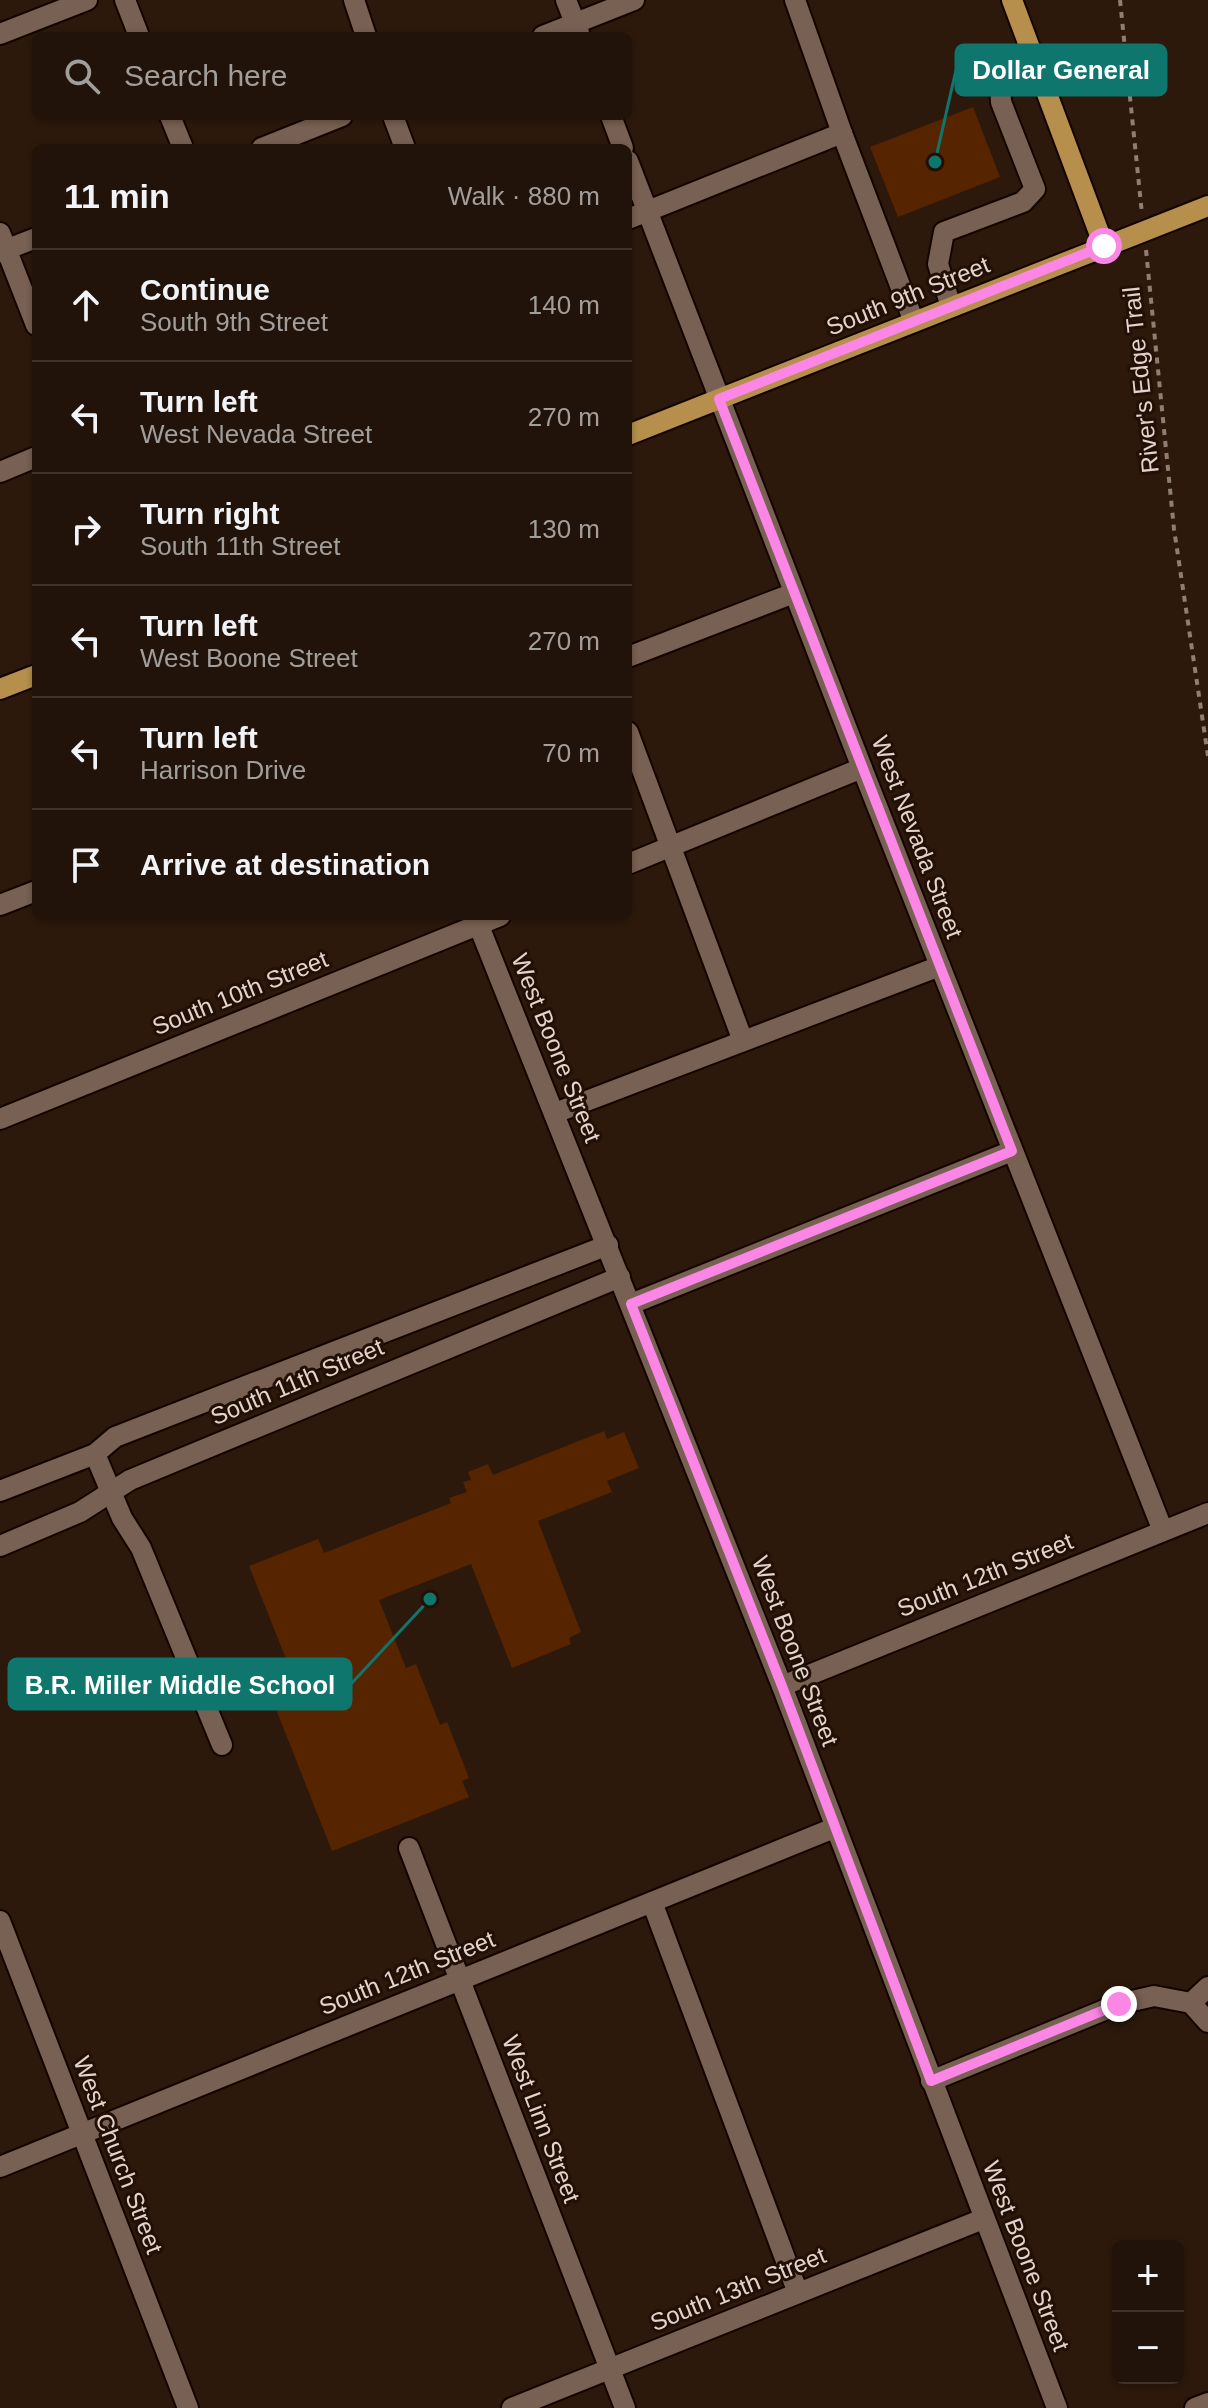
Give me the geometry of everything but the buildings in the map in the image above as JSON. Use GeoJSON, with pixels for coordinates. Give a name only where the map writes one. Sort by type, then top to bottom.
{"type":"FeatureCollection","features":[{"type":"Feature","properties":{"kind":"main road"},"geometry":{"type":"LineString","coordinates":[[1012,0],[1104,246]]}},
{"type":"Feature","properties":{"kind":"main road","name":"South 9th Street"},"geometry":{"type":"LineString","coordinates":[[632,433],[1208,206]]}},
{"type":"Feature","properties":{"kind":"main road"},"geometry":{"type":"LineString","coordinates":[[0,689],[32,677]]}},
{"type":"Feature","properties":{"kind":"street"},"geometry":{"type":"LineString","coordinates":[[0,34],[87,0]]}},
{"type":"Feature","properties":{"kind":"street"},"geometry":{"type":"LineString","coordinates":[[125,0],[137,32]]}},
{"type":"Feature","properties":{"kind":"street"},"geometry":{"type":"LineString","coordinates":[[354,0],[365,32]]}},
{"type":"Feature","properties":{"kind":"street"},"geometry":{"type":"LineString","coordinates":[[566,0],[578,30],[634,0]]}},
{"type":"Feature","properties":{"kind":"street"},"geometry":{"type":"LineString","coordinates":[[795,0],[914,322]]}},
{"type":"Feature","properties":{"kind":"street"},"geometry":{"type":"LineString","coordinates":[[951,307],[938,264],[944,232],[1023,202],[1035,189],[1001,102],[1000,80],[1036,66]]}},
{"type":"Feature","properties":{"kind":"street"},"geometry":{"type":"LineString","coordinates":[[172,120],[181,144]]}},
{"type":"Feature","properties":{"kind":"street"},"geometry":{"type":"LineString","coordinates":[[272,144],[332,120]]}},
{"type":"Feature","properties":{"kind":"street"},"geometry":{"type":"LineString","coordinates":[[394,120],[404,144]]}},
{"type":"Feature","properties":{"kind":"street"},"geometry":{"type":"LineString","coordinates":[[612,120],[622,144]]}},
{"type":"Feature","properties":{"kind":"street"},"geometry":{"type":"LineString","coordinates":[[638,216],[842,133]]}},
{"type":"Feature","properties":{"kind":"street","name":"West Nevada Street"},"geometry":{"type":"LineString","coordinates":[[632,183],[638,216],[719,399],[1163,1531]]}},
{"type":"Feature","properties":{"kind":"street"},"geometry":{"type":"LineString","coordinates":[[32,239],[2,245],[32,316]]}},
{"type":"Feature","properties":{"kind":"street"},"geometry":{"type":"LineString","coordinates":[[0,472],[32,459]]}},
{"type":"Feature","properties":{"kind":"street"},"geometry":{"type":"LineString","coordinates":[[632,655],[794,593]]}},
{"type":"Feature","properties":{"kind":"street"},"geometry":{"type":"LineString","coordinates":[[632,742],[743,1041]]}},
{"type":"Feature","properties":{"kind":"street"},"geometry":{"type":"LineString","coordinates":[[632,862],[862,768]]}},
{"type":"Feature","properties":{"kind":"street"},"geometry":{"type":"LineString","coordinates":[[0,905],[32,893]]}},
{"type":"Feature","properties":{"kind":"street","name":"West Boone Street"},"geometry":{"type":"LineString","coordinates":[[476,920],[782,1686],[1057,2408]]}},
{"type":"Feature","properties":{"kind":"street","name":"South 10th Street"},"geometry":{"type":"LineString","coordinates":[[0,1119],[476,920]]}},
{"type":"Feature","properties":{"kind":"street"},"geometry":{"type":"LineString","coordinates":[[555,1113],[940,966]]}},
{"type":"Feature","properties":{"kind":"street"},"geometry":{"type":"LineString","coordinates":[[631,1304],[1012,1151]]}},
{"type":"Feature","properties":{"kind":"street","name":"South 11th Street"},"geometry":{"type":"LineString","coordinates":[[0,1491],[95,1454],[115,1437],[608,1245]]}},
{"type":"Feature","properties":{"kind":"street","name":"South 11th Street"},"geometry":{"type":"LineString","coordinates":[[0,1546],[80,1512],[130,1480],[620,1277]]}},
{"type":"Feature","properties":{"kind":"street"},"geometry":{"type":"LineString","coordinates":[[95,1454],[122,1518],[141,1548],[222,1745]]}},
{"type":"Feature","properties":{"kind":"street","name":"South 12th Street"},"geometry":{"type":"LineString","coordinates":[[782,1686],[1208,1513]]}},
{"type":"Feature","properties":{"kind":"street","name":"South 12th Street"},"geometry":{"type":"LineString","coordinates":[[0,2167],[834,1828]]}},
{"type":"Feature","properties":{"kind":"street","name":"West Linn Street"},"geometry":{"type":"LineString","coordinates":[[409,1848],[625,2408]]}},
{"type":"Feature","properties":{"kind":"street"},"geometry":{"type":"LineString","coordinates":[[652,1902],[798,2293]]}},
{"type":"Feature","properties":{"kind":"street","name":"West Church Street"},"geometry":{"type":"LineString","coordinates":[[0,1921],[188,2408]]}},
{"type":"Feature","properties":{"kind":"street"},"geometry":{"type":"LineString","coordinates":[[1191,2003],[1208,1987]]}},
{"type":"Feature","properties":{"kind":"street"},"geometry":{"type":"LineString","coordinates":[[931,2081],[1119,2004],[1154,1996],[1191,2003],[1208,2022]]}},
{"type":"Feature","properties":{"kind":"street","name":"South 13th Street"},"geometry":{"type":"LineString","coordinates":[[512,2408],[983,2219]]}},
{"type":"Feature","properties":{"kind":"street"},"geometry":{"type":"LineString","coordinates":[[1195,2408],[1208,2403]]}},
{"type":"Feature","properties":{"kind":"path","name":"River's Edge Trail"},"geometry":{"type":"LineString","coordinates":[[1120,0],[1174,529],[1208,756]]}},
{"type":"Feature","properties":{"kind":"place","name":"Dollar General"},"geometry":{"type":"Point","coordinates":[935,162]}},
{"type":"Feature","properties":{"kind":"place","name":"B.R. Miller Middle School"},"geometry":{"type":"Point","coordinates":[430,1599]}},
{"type":"Feature","properties":{"kind":"route"},"geometry":{"type":"LineString","coordinates":[[1104,246],[719,399],[1012,1151],[631,1304],[782,1686],[931,2081],[1119,2004]]}}]}
